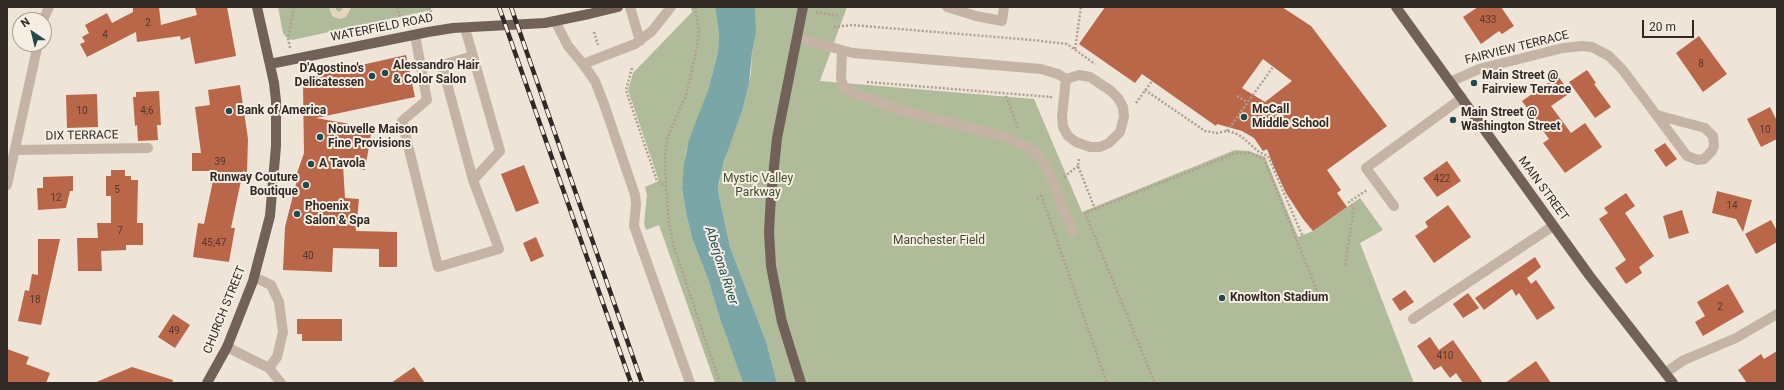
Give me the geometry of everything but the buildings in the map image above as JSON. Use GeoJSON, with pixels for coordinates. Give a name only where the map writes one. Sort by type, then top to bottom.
{"type":"FeatureCollection","features":[{"type":"Feature","properties":{"kind":"main road","name":"CHURCH STREET"},"geometry":{"type":"LineString","coordinates":[[207,383],[227,347],[254,277],[270,216],[276,146],[276,101],[270,64],[257,7]]}},
{"type":"Feature","properties":{"kind":"main road"},"geometry":{"type":"LineString","coordinates":[[801,383],[782,322],[771,266],[769,232],[771,196],[777,143],[803,7]]}},
{"type":"Feature","properties":{"kind":"main road","name":"MAIN STREET"},"geometry":{"type":"LineString","coordinates":[[1396,7],[1553,226],[1673,383]]}},
{"type":"Feature","properties":{"kind":"main road","name":"WATERFIELD ROAD"},"geometry":{"type":"LineString","coordinates":[[270,64],[292,58],[415,35],[465,28],[555,22],[612,8]]}},
{"type":"Feature","properties":{"kind":"street"},"geometry":{"type":"LineString","coordinates":[[630,7],[640,40]]}},
{"type":"Feature","properties":{"kind":"street"},"geometry":{"type":"LineString","coordinates":[[583,64],[629,47],[640,40],[652,31],[671,7]]}},
{"type":"Feature","properties":{"kind":"street"},"geometry":{"type":"LineString","coordinates":[[947,7],[976,16],[1002,21],[1004,7]]}},
{"type":"Feature","properties":{"kind":"street"},"geometry":{"type":"LineString","coordinates":[[555,22],[568,46],[595,81],[604,104],[635,195],[636,204],[634,226],[690,383]]}},
{"type":"Feature","properties":{"kind":"street"},"geometry":{"type":"LineString","coordinates":[[465,28],[500,151],[473,180]]}},
{"type":"Feature","properties":{"kind":"street"},"geometry":{"type":"LineString","coordinates":[[415,35],[426,100],[402,121],[438,267],[499,249],[473,180],[442,65],[473,56]]}},
{"type":"Feature","properties":{"kind":"street"},"geometry":{"type":"LineString","coordinates":[[797,38],[842,51],[1035,68],[1052,72],[1066,79],[1079,75],[1086,76],[1110,91],[1118,98],[1124,112],[1123,122],[1117,136],[1109,143],[1095,147],[1085,146],[1076,142],[1065,131],[1062,116],[1066,79]]}},
{"type":"Feature","properties":{"kind":"street","name":"FAIRVIEW TERRACE"},"geometry":{"type":"LineString","coordinates":[[1450,82],[1479,69],[1563,48],[1587,46],[1601,50],[1618,64],[1687,156],[1698,160],[1704,159],[1712,151],[1714,146],[1713,136],[1705,128],[1657,115]]}},
{"type":"Feature","properties":{"kind":"street"},"geometry":{"type":"LineString","coordinates":[[842,51],[841,80],[847,90],[911,113],[991,133],[1023,144],[1038,155],[1044,162],[1055,184],[1073,232]]}},
{"type":"Feature","properties":{"kind":"street"},"geometry":{"type":"LineString","coordinates":[[7,185],[36,52]]}},
{"type":"Feature","properties":{"kind":"street"},"geometry":{"type":"LineString","coordinates":[[1394,206],[1366,168],[1462,98]]}},
{"type":"Feature","properties":{"kind":"street","name":"DIX TERRACE"},"geometry":{"type":"LineString","coordinates":[[15,150],[148,148]]}},
{"type":"Feature","properties":{"kind":"street"},"geometry":{"type":"LineString","coordinates":[[1413,319],[1553,226]]}},
{"type":"Feature","properties":{"kind":"street"},"geometry":{"type":"LineString","coordinates":[[254,277],[272,285],[279,302],[283,332],[277,357],[269,368]]}},
{"type":"Feature","properties":{"kind":"street"},"geometry":{"type":"LineString","coordinates":[[1665,373],[1684,360],[1736,338],[1777,314]]}},
{"type":"Feature","properties":{"kind":"street"},"geometry":{"type":"LineString","coordinates":[[227,347],[269,368],[281,383]]}},
{"type":"Feature","properties":{"kind":"path"},"geometry":{"type":"LineString","coordinates":[[292,58],[288,38],[294,7]]}},
{"type":"Feature","properties":{"kind":"path"},"geometry":{"type":"LineString","coordinates":[[397,7],[400,17]]}},
{"type":"Feature","properties":{"kind":"path"},"geometry":{"type":"LineString","coordinates":[[695,7],[699,22],[697,48],[685,97],[667,139],[665,154],[666,186],[669,223],[674,248],[720,383]]}},
{"type":"Feature","properties":{"kind":"path"},"geometry":{"type":"LineString","coordinates":[[1075,49],[1081,7]]}},
{"type":"Feature","properties":{"kind":"path"},"geometry":{"type":"LineString","coordinates":[[815,12],[839,16]]}},
{"type":"Feature","properties":{"kind":"path"},"geometry":{"type":"LineString","coordinates":[[594,32],[598,47]]}},
{"type":"Feature","properties":{"kind":"path"},"geometry":{"type":"LineString","coordinates":[[1227,131],[1272,66]]}},
{"type":"Feature","properties":{"kind":"path"},"geometry":{"type":"LineString","coordinates":[[632,68],[626,90],[657,182],[666,186]]}},
{"type":"Feature","properties":{"kind":"path"},"geometry":{"type":"LineString","coordinates":[[1136,103],[1152,81]]}},
{"type":"Feature","properties":{"kind":"path"},"geometry":{"type":"LineString","coordinates":[[1145,90],[1205,131],[1217,133],[1227,131],[1242,136],[1259,152],[1268,156],[1303,237]]}},
{"type":"Feature","properties":{"kind":"path"},"geometry":{"type":"LineString","coordinates":[[1006,96],[1023,144]]}},
{"type":"Feature","properties":{"kind":"path"},"geometry":{"type":"LineString","coordinates":[[1237,96],[1247,102]]}},
{"type":"Feature","properties":{"kind":"path"},"geometry":{"type":"LineString","coordinates":[[1155,383],[1085,213],[1236,153],[1249,153],[1264,159],[1317,291]]}},
{"type":"Feature","properties":{"kind":"path"},"geometry":{"type":"LineString","coordinates":[[1079,159],[1078,166],[1095,209]]}},
{"type":"Feature","properties":{"kind":"path"},"geometry":{"type":"LineString","coordinates":[[1345,265],[1354,208],[1349,202],[1377,183]]}},
{"type":"Feature","properties":{"kind":"path"},"geometry":{"type":"LineString","coordinates":[[1039,188],[1108,383]]}},
{"type":"Feature","properties":{"kind":"green space"},"geometry":{"type":"Polygon","coordinates":[[[278,7],[431,7],[431,10],[292,40],[286,37],[283,33],[278,7]]]}},
{"type":"Feature","properties":{"kind":"green space"},"geometry":{"type":"Polygon","coordinates":[[[691,7],[715,7],[719,35],[718,52],[708,90],[686,152],[682,188],[692,238],[709,282],[720,319],[743,383],[715,383],[659,225],[646,230],[644,224],[647,195],[645,187],[659,181],[628,90],[633,73],[692,12],[691,7]]]}},
{"type":"Feature","properties":{"kind":"green space","name":"Manchester Field"},"geometry":{"type":"Polygon","coordinates":[[[754,7],[847,7],[820,81],[1034,99],[1082,212],[1235,150],[1249,151],[1265,157],[1298,237],[1313,231],[1360,198],[1383,230],[1360,243],[1414,383],[777,383],[766,341],[730,247],[718,191],[728,147],[743,108],[751,73],[752,53],[756,34],[754,7]]]}},
{"type":"Feature","properties":{"kind":"shaded area"},"geometry":{"type":"Polygon","coordinates":[[[329,7],[336,7],[336,10],[339,12],[343,7],[351,8],[346,17],[339,19],[332,16],[329,7]]]}},
{"type":"Feature","properties":{"kind":"water","name":"Aberjona River"},"geometry":{"type":"Polygon","coordinates":[[[715,7],[755,8],[756,34],[752,53],[749,83],[743,108],[724,161],[718,191],[730,247],[766,341],[777,383],[743,383],[720,319],[709,282],[692,238],[686,213],[682,188],[684,164],[689,140],[708,90],[718,52],[719,35],[715,7]]]}},
{"type":"Feature","properties":{"kind":"railway"},"geometry":{"type":"LineString","coordinates":[[499,7],[631,383]]}},
{"type":"Feature","properties":{"kind":"railway"},"geometry":{"type":"LineString","coordinates":[[511,7],[642,383]]}},
{"type":"Feature","properties":{"kind":"place","name":"Alessandro Hair & Color Salon"},"geometry":{"type":"Point","coordinates":[385,73]}},
{"type":"Feature","properties":{"kind":"place","name":"D'Agostino's Delicatessen"},"geometry":{"type":"Point","coordinates":[372,76]}},
{"type":"Feature","properties":{"kind":"place","name":"Main Street @ Fairview Terrace"},"geometry":{"type":"Point","coordinates":[1474,83]}},
{"type":"Feature","properties":{"kind":"place","name":"Bank of America"},"geometry":{"type":"Point","coordinates":[229,111]}},
{"type":"Feature","properties":{"kind":"place","name":"McCall Middle School"},"geometry":{"type":"Point","coordinates":[1244,117]}},
{"type":"Feature","properties":{"kind":"place","name":"Main Street @ Washington Street"},"geometry":{"type":"Point","coordinates":[1453,120]}},
{"type":"Feature","properties":{"kind":"place","name":"Nouvelle Maison Fine Provisions"},"geometry":{"type":"Point","coordinates":[320,137]}},
{"type":"Feature","properties":{"kind":"place","name":"A Tavola"},"geometry":{"type":"Point","coordinates":[311,164]}},
{"type":"Feature","properties":{"kind":"place","name":"Runway Couture Boutique"},"geometry":{"type":"Point","coordinates":[306,185]}},
{"type":"Feature","properties":{"kind":"place","name":"Phoenix Salon & Spa"},"geometry":{"type":"Point","coordinates":[297,214]}},
{"type":"Feature","properties":{"kind":"place","name":"Knowlton Stadium"},"geometry":{"type":"Point","coordinates":[1222,298]}},
{"type":"Feature","properties":{"kind":"park label","name":"Mystic Valley Parkway"},"geometry":{"type":"Point","coordinates":[758,186]}}]}
